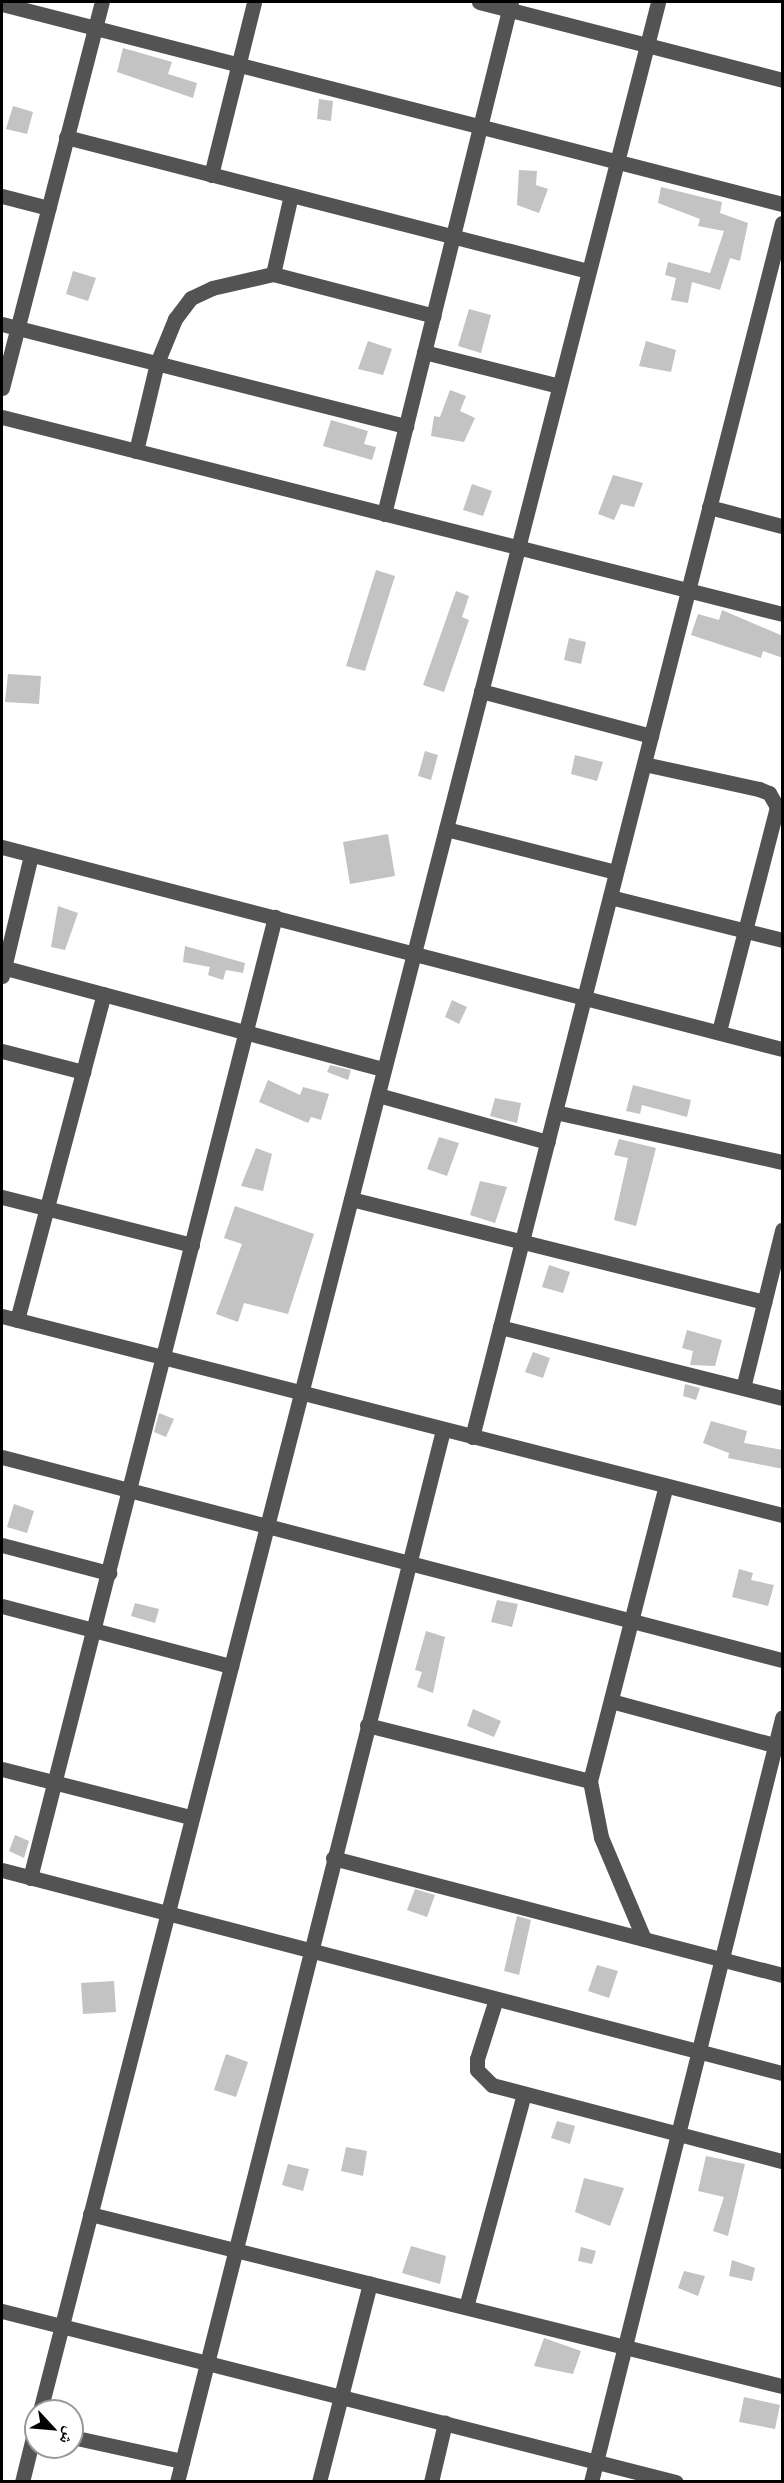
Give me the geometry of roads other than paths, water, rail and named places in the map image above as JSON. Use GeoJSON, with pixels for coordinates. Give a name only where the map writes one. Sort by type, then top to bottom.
{"type":"FeatureCollection","features":[{"type":"Feature","properties":{"kind":"street"},"geometry":{"type":"LineString","coordinates":[[2,388],[102,2]]}},
{"type":"Feature","properties":{"kind":"street"},"geometry":{"type":"LineString","coordinates":[[211,175],[254,2]]}},
{"type":"Feature","properties":{"kind":"street"},"geometry":{"type":"LineString","coordinates":[[479,2],[510,5],[783,80]]}},
{"type":"Feature","properties":{"kind":"street"},"geometry":{"type":"LineString","coordinates":[[43,2399],[658,2]]}},
{"type":"Feature","properties":{"kind":"street"},"geometry":{"type":"LineString","coordinates":[[2,4],[783,204]]}},
{"type":"Feature","properties":{"kind":"street"},"geometry":{"type":"LineString","coordinates":[[384,514],[510,5]]}},
{"type":"Feature","properties":{"kind":"street"},"geometry":{"type":"LineString","coordinates":[[66,137],[588,272]]}},
{"type":"Feature","properties":{"kind":"street"},"geometry":{"type":"LineString","coordinates":[[273,274],[291,195]]}},
{"type":"Feature","properties":{"kind":"street"},"geometry":{"type":"LineString","coordinates":[[2,196],[48,208]]}},
{"type":"Feature","properties":{"kind":"street"},"geometry":{"type":"LineString","coordinates":[[472,1437],[783,222]]}},
{"type":"Feature","properties":{"kind":"street"},"geometry":{"type":"LineString","coordinates":[[136,451],[158,363],[175,320],[191,297],[273,274],[434,316]]}},
{"type":"Feature","properties":{"kind":"street"},"geometry":{"type":"LineString","coordinates":[[766,282],[783,286]]}},
{"type":"Feature","properties":{"kind":"street"},"geometry":{"type":"LineString","coordinates":[[2,324],[406,426]]}},
{"type":"Feature","properties":{"kind":"street"},"geometry":{"type":"LineString","coordinates":[[424,352],[559,386]]}},
{"type":"Feature","properties":{"kind":"street"},"geometry":{"type":"LineString","coordinates":[[2,417],[783,614]]}},
{"type":"Feature","properties":{"kind":"street"},"geometry":{"type":"LineString","coordinates":[[709,507],[783,526]]}},
{"type":"Feature","properties":{"kind":"street"},"geometry":{"type":"LineString","coordinates":[[481,691],[651,736]]}},
{"type":"Feature","properties":{"kind":"street"},"geometry":{"type":"LineString","coordinates":[[644,764],[769,793],[777,807],[775,842],[746,931],[719,1032]]}},
{"type":"Feature","properties":{"kind":"street"},"geometry":{"type":"LineString","coordinates":[[446,829],[616,872]]}},
{"type":"Feature","properties":{"kind":"street"},"geometry":{"type":"LineString","coordinates":[[2,847],[783,1049]]}},
{"type":"Feature","properties":{"kind":"street"},"geometry":{"type":"LineString","coordinates":[[31,855],[2,970],[104,994],[384,1069]]}},
{"type":"Feature","properties":{"kind":"street"},"geometry":{"type":"LineString","coordinates":[[610,897],[783,940]]}},
{"type":"Feature","properties":{"kind":"street"},"geometry":{"type":"LineString","coordinates":[[30,1878],[275,917]]}},
{"type":"Feature","properties":{"kind":"street"},"geometry":{"type":"LineString","coordinates":[[104,994],[46,1208],[9,1318],[783,1515]]}},
{"type":"Feature","properties":{"kind":"street"},"geometry":{"type":"LineString","coordinates":[[2,1051],[83,1072]]}},
{"type":"Feature","properties":{"kind":"street"},"geometry":{"type":"LineString","coordinates":[[378,1095],[548,1142]]}},
{"type":"Feature","properties":{"kind":"street"},"geometry":{"type":"LineString","coordinates":[[555,1112],[783,1162]]}},
{"type":"Feature","properties":{"kind":"street"},"geometry":{"type":"LineString","coordinates":[[2,1197],[192,1245]]}},
{"type":"Feature","properties":{"kind":"street"},"geometry":{"type":"LineString","coordinates":[[351,1199],[764,1302]]}},
{"type":"Feature","properties":{"kind":"street"},"geometry":{"type":"LineString","coordinates":[[743,1388],[764,1302],[780,1252],[783,1230]]}},
{"type":"Feature","properties":{"kind":"street"},"geometry":{"type":"LineString","coordinates":[[500,1327],[783,1398]]}},
{"type":"Feature","properties":{"kind":"street"},"geometry":{"type":"LineString","coordinates":[[177,2481],[309,1951],[443,1430]]}},
{"type":"Feature","properties":{"kind":"street"},"geometry":{"type":"LineString","coordinates":[[2,1457],[783,1660]]}},
{"type":"Feature","properties":{"kind":"street"},"geometry":{"type":"LineString","coordinates":[[644,1939],[601,1837],[590,1780],[666,1486]]}},
{"type":"Feature","properties":{"kind":"street"},"geometry":{"type":"LineString","coordinates":[[2,1545],[109,1573]]}},
{"type":"Feature","properties":{"kind":"street"},"geometry":{"type":"LineString","coordinates":[[2,1606],[231,1666]]}},
{"type":"Feature","properties":{"kind":"street"},"geometry":{"type":"LineString","coordinates":[[611,1701],[779,1746]]}},
{"type":"Feature","properties":{"kind":"street"},"geometry":{"type":"LineString","coordinates":[[591,2481],[722,1959],[779,1746],[783,1718]]}},
{"type":"Feature","properties":{"kind":"street"},"geometry":{"type":"LineString","coordinates":[[367,1725],[590,1780]]}},
{"type":"Feature","properties":{"kind":"street"},"geometry":{"type":"LineString","coordinates":[[2,1769],[191,1817]]}},
{"type":"Feature","properties":{"kind":"street"},"geometry":{"type":"LineString","coordinates":[[333,1858],[783,1975]]}},
{"type":"Feature","properties":{"kind":"street"},"geometry":{"type":"LineString","coordinates":[[2,1870],[783,2073]]}},
{"type":"Feature","properties":{"kind":"street"},"geometry":{"type":"LineString","coordinates":[[496,1999],[477,2070],[492,2085],[783,2161]]}},
{"type":"Feature","properties":{"kind":"street"},"geometry":{"type":"LineString","coordinates":[[466,2307],[524,2094]]}},
{"type":"Feature","properties":{"kind":"street"},"geometry":{"type":"LineString","coordinates":[[90,2214],[782,2383]]}},
{"type":"Feature","properties":{"kind":"street"},"geometry":{"type":"LineString","coordinates":[[319,2481],[370,2283]]}},
{"type":"Feature","properties":{"kind":"street"},"geometry":{"type":"LineString","coordinates":[[2,2311],[676,2481]]}},
{"type":"Feature","properties":{"kind":"street"},"geometry":{"type":"LineString","coordinates":[[431,2481],[445,2423]]}},
{"type":"Feature","properties":{"kind":"street"},"geometry":{"type":"LineString","coordinates":[[84,2440],[182,2461]]}},
{"type":"Feature","properties":{"kind":"street"},"geometry":{"type":"LineString","coordinates":[[22,2481],[28,2459]]}}]}
